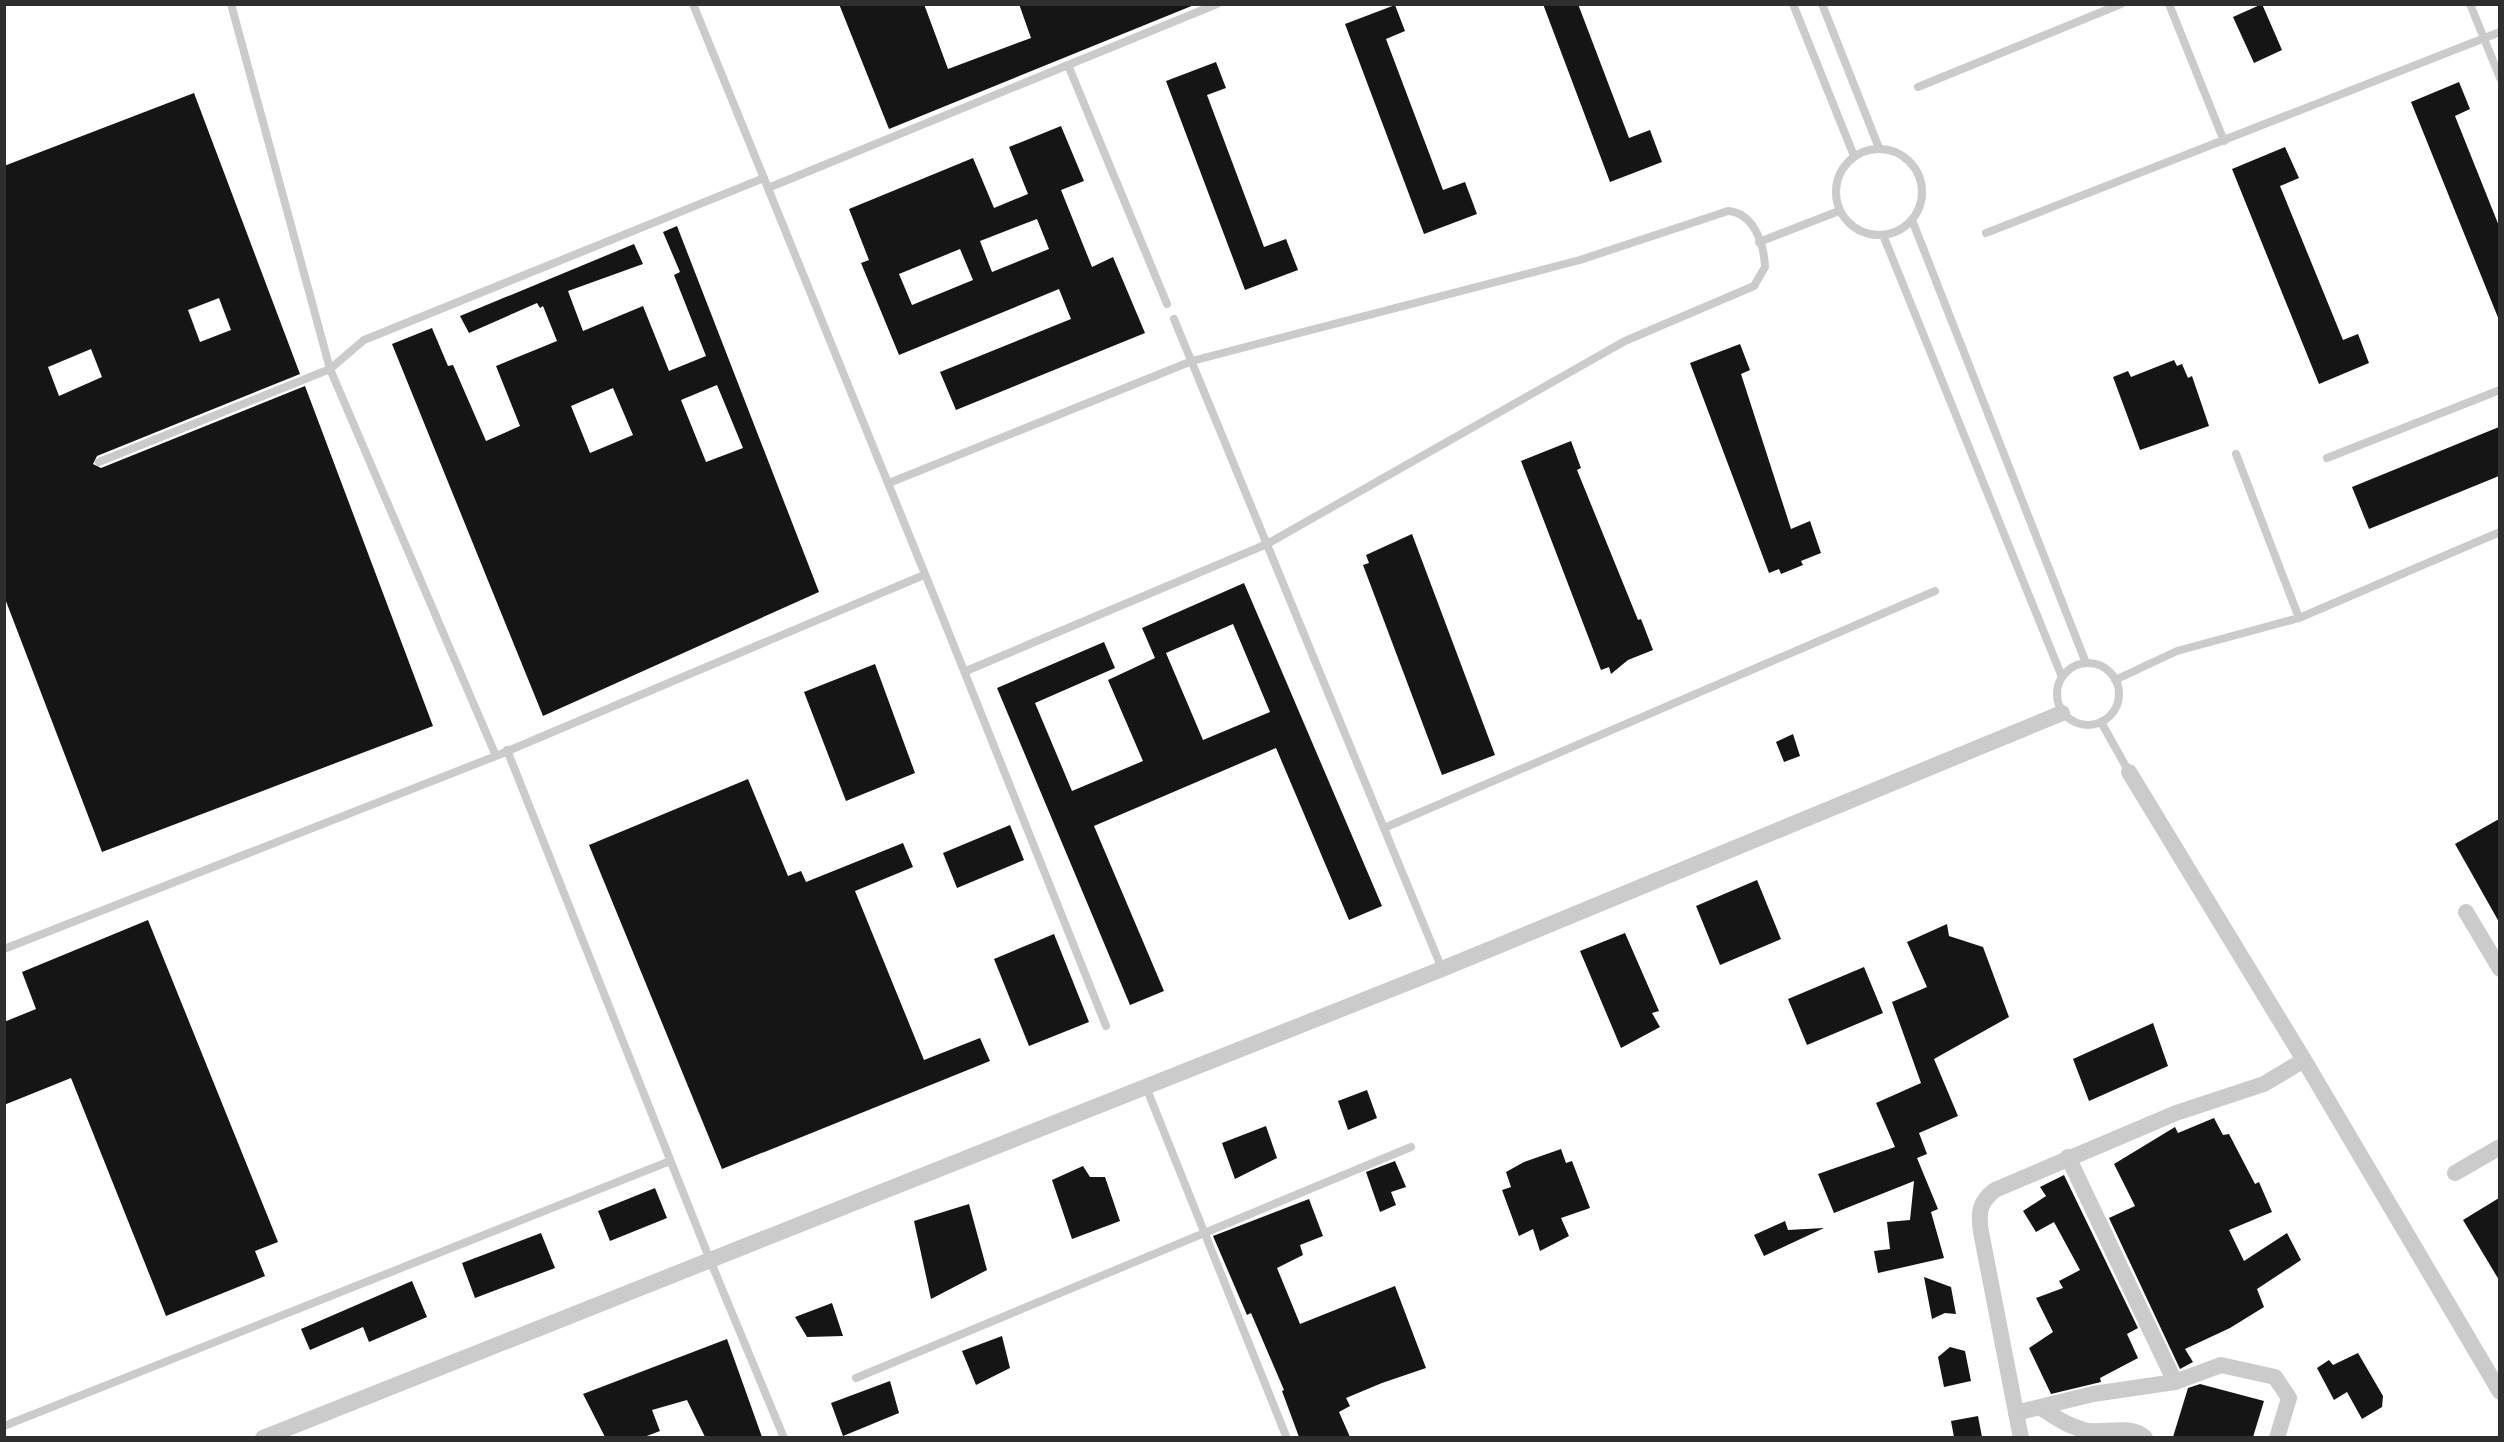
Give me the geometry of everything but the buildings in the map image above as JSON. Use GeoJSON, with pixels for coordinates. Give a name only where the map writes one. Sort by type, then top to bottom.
{"type":"FeatureCollection","features":[{"type":"Feature","properties":{"kind":"street"},"geometry":{"type":"LineString","coordinates":[[263,1437],[1442,969],[2062,712]]}},
{"type":"Feature","properties":{"kind":"street"},"geometry":{"type":"LineString","coordinates":[[2129,772],[2304,1060],[2499,1392]]}},
{"type":"Feature","properties":{"kind":"street"},"geometry":{"type":"LineString","coordinates":[[2466,912],[2499,969]]}},
{"type":"Feature","properties":{"kind":"street"},"geometry":{"type":"LineString","coordinates":[[2021,1437],[1981,1232],[1980,1207],[1985,1198],[1995,1190],[2068,1157],[2176,1113],[2264,1084],[2304,1060]]}},
{"type":"Feature","properties":{"kind":"street"},"geometry":{"type":"LineString","coordinates":[[2455,1173],[2499,1147]]}},
{"type":"Feature","properties":{"kind":"street"},"geometry":{"type":"LineString","coordinates":[[2068,1157],[2175,1382]]}},
{"type":"Feature","properties":{"kind":"street"},"geometry":{"type":"LineString","coordinates":[[2016,1413],[2093,1394],[2175,1382],[2221,1365],[2275,1377],[2289,1398],[2277,1437]]}},
{"type":"Feature","properties":{"kind":"street"},"geometry":{"type":"LineString","coordinates":[[2042,1408],[2087,1431],[2132,1431],[2145,1437]]}},
{"type":"Feature","properties":{"kind":"lane"},"geometry":{"type":"LineString","coordinates":[[231,4],[330,369],[496,756]]}},
{"type":"Feature","properties":{"kind":"lane"},"geometry":{"type":"LineString","coordinates":[[693,4],[889,483],[924,575],[966,671],[1106,1026]]}},
{"type":"Feature","properties":{"kind":"lane"},"geometry":{"type":"LineString","coordinates":[[768,188],[1217,4]]}},
{"type":"Feature","properties":{"kind":"lane"},"geometry":{"type":"LineString","coordinates":[[1793,4],[1854,156]]}},
{"type":"Feature","properties":{"kind":"lane"},"geometry":{"type":"LineString","coordinates":[[1822,4],[1879,148]]}},
{"type":"Feature","properties":{"kind":"lane"},"geometry":{"type":"LineString","coordinates":[[1918,87],[2121,4]]}},
{"type":"Feature","properties":{"kind":"lane"},"geometry":{"type":"LineString","coordinates":[[2169,4],[2224,141]]}},
{"type":"Feature","properties":{"kind":"lane"},"geometry":{"type":"LineString","coordinates":[[2470,4],[2499,78]]}},
{"type":"Feature","properties":{"kind":"lane"},"geometry":{"type":"LineString","coordinates":[[1986,233],[2499,32]]}},
{"type":"Feature","properties":{"kind":"lane"},"geometry":{"type":"LineString","coordinates":[[1068,65],[1167,304]]}},
{"type":"Feature","properties":{"kind":"lane"},"geometry":{"type":"LineString","coordinates":[[1879,148],[1900,153],[1916,169],[1920,179],[1921,201],[1911,220],[1893,233],[1883,235],[1862,232],[1853,227],[1839,211],[1836,201],[1836,180],[1846,162],[1854,156],[1879,148]]}},
{"type":"Feature","properties":{"kind":"lane"},"geometry":{"type":"LineString","coordinates":[[99,462],[330,369],[364,340],[764,178]]}},
{"type":"Feature","properties":{"kind":"lane"},"geometry":{"type":"LineString","coordinates":[[889,483],[1192,361],[1580,260],[1728,211],[1743,214],[1749,220],[1759,242],[1765,267],[1754,286],[1625,341],[1267,544],[966,671]]}},
{"type":"Feature","properties":{"kind":"lane"},"geometry":{"type":"LineString","coordinates":[[1759,242],[1839,211]]}},
{"type":"Feature","properties":{"kind":"lane"},"geometry":{"type":"LineString","coordinates":[[1911,220],[2086,663]]}},
{"type":"Feature","properties":{"kind":"lane"},"geometry":{"type":"LineString","coordinates":[[1883,235],[2062,677]]}},
{"type":"Feature","properties":{"kind":"lane"},"geometry":{"type":"LineString","coordinates":[[1174,319],[1442,969]]}},
{"type":"Feature","properties":{"kind":"lane"},"geometry":{"type":"LineString","coordinates":[[2327,458],[2499,390]]}},
{"type":"Feature","properties":{"kind":"lane"},"geometry":{"type":"LineString","coordinates":[[2236,454],[2299,618]]}},
{"type":"Feature","properties":{"kind":"lane"},"geometry":{"type":"LineString","coordinates":[[2115,680],[2176,651],[2299,618],[2499,532]]}},
{"type":"Feature","properties":{"kind":"lane"},"geometry":{"type":"LineString","coordinates":[[4,949],[496,756],[924,575]]}},
{"type":"Feature","properties":{"kind":"lane"},"geometry":{"type":"LineString","coordinates":[[1384,828],[1935,591]]}},
{"type":"Feature","properties":{"kind":"lane"},"geometry":{"type":"LineString","coordinates":[[2086,663],[2097,664],[2115,680],[2118,699],[2109,717],[2101,722],[2080,724],[2062,712],[2057,702],[2057,691],[2062,677],[2075,666],[2086,663]]}},
{"type":"Feature","properties":{"kind":"lane"},"geometry":{"type":"LineString","coordinates":[[2101,722],[2129,772]]}},
{"type":"Feature","properties":{"kind":"lane"},"geometry":{"type":"LineString","coordinates":[[507,750],[670,1161],[784,1437]]}},
{"type":"Feature","properties":{"kind":"lane"},"geometry":{"type":"LineString","coordinates":[[1146,1087],[1286,1436]]}},
{"type":"Feature","properties":{"kind":"lane"},"geometry":{"type":"LineString","coordinates":[[856,1378],[1411,1147]]}},
{"type":"Feature","properties":{"kind":"lane"},"geometry":{"type":"LineString","coordinates":[[4,1426],[670,1161]]}}]}
